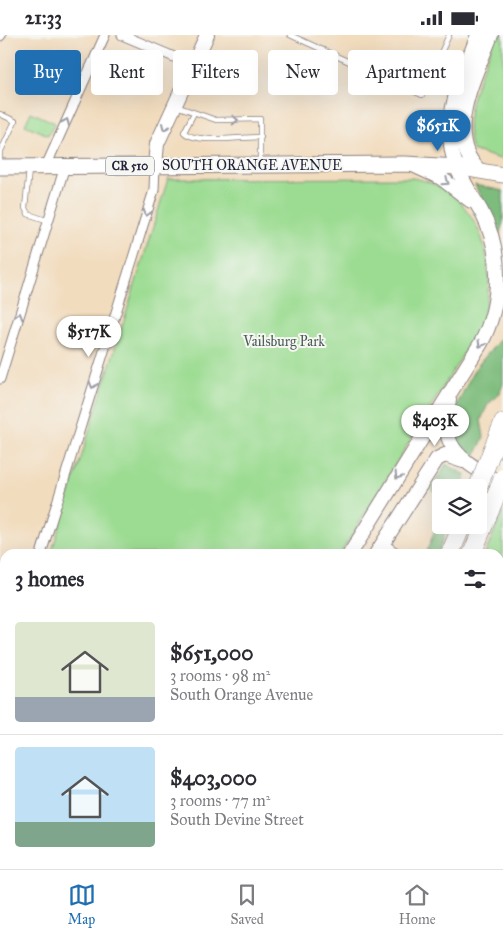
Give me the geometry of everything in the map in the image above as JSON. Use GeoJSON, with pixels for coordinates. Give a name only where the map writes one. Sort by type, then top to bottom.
{"type":"FeatureCollection","features":[{"type":"Feature","properties":{"kind":"highway"},"geometry":{"type":"LineString","coordinates":[[481,479],[503,423]]}},
{"type":"Feature","properties":{"kind":"highway"},"geometry":{"type":"LineString","coordinates":[[474,549],[503,478]]}},
{"type":"Feature","properties":{"kind":"highway"},"geometry":{"type":"LineString","coordinates":[[452,549],[458,534]]}},
{"type":"Feature","properties":{"kind":"main road"},"geometry":{"type":"LineString","coordinates":[[200,50],[207,35]]}},
{"type":"Feature","properties":{"kind":"main road"},"geometry":{"type":"LineString","coordinates":[[478,35],[459,86],[451,117],[451,147],[457,167],[480,211],[493,245],[497,269],[496,299]]}},
{"type":"Feature","properties":{"kind":"main road"},"geometry":{"type":"LineString","coordinates":[[479,170],[466,153],[463,120],[472,87],[492,35]]}},
{"type":"Feature","properties":{"kind":"main road"},"geometry":{"type":"LineString","coordinates":[[155,165],[157,144],[180,95]]}},
{"type":"Feature","properties":{"kind":"main road","name":"SOUTH ORANGE AVENUE"},"geometry":{"type":"LineString","coordinates":[[0,167],[405,163],[457,167],[503,175]]}},
{"type":"Feature","properties":{"kind":"main road"},"geometry":{"type":"LineString","coordinates":[[405,163],[441,178],[480,211]]}},
{"type":"Feature","properties":{"kind":"main road"},"geometry":{"type":"LineString","coordinates":[[353,549],[485,336],[496,299],[503,257]]}},
{"type":"Feature","properties":{"kind":"main road"},"geometry":{"type":"LineString","coordinates":[[452,390],[446,413],[446,430],[451,445],[463,461]]}},
{"type":"Feature","properties":{"kind":"main road"},"geometry":{"type":"LineString","coordinates":[[410,457],[418,455],[425,459],[428,467],[426,474]]}},
{"type":"Feature","properties":{"kind":"main road"},"geometry":{"type":"LineString","coordinates":[[379,549],[426,474],[442,455],[452,456],[463,461],[503,485]]}},
{"type":"Feature","properties":{"kind":"street"},"geometry":{"type":"LineString","coordinates":[[46,166],[105,35]]}},
{"type":"Feature","properties":{"kind":"street"},"geometry":{"type":"LineString","coordinates":[[122,35],[173,57]]}},
{"type":"Feature","properties":{"kind":"street"},"geometry":{"type":"LineString","coordinates":[[43,549],[154,190],[155,165]]}},
{"type":"Feature","properties":{"kind":"street"},"geometry":{"type":"LineString","coordinates":[[0,379],[65,166]]}},
{"type":"Feature","properties":{"kind":"lane"},"geometry":{"type":"LineString","coordinates":[[290,35],[422,95],[449,35]]}},
{"type":"Feature","properties":{"kind":"lane"},"geometry":{"type":"LineString","coordinates":[[175,105],[216,121],[260,119],[260,165]]}},
{"type":"Feature","properties":{"kind":"lane"},"geometry":{"type":"LineString","coordinates":[[194,113],[184,132],[187,135],[199,139],[261,137]]}},
{"type":"Feature","properties":{"kind":"lane"},"geometry":{"type":"LineString","coordinates":[[0,114],[15,121],[0,153],[0,167]]}},
{"type":"Feature","properties":{"kind":"lane"},"geometry":{"type":"LineString","coordinates":[[29,167],[25,208],[28,214],[49,221]]}},
{"type":"Feature","properties":{"kind":"green space"},"geometry":{"type":"Polygon","coordinates":[[[496,35],[503,35],[503,160],[472,150],[468,121],[474,92],[496,35]]]}},
{"type":"Feature","properties":{"kind":"green space"},"geometry":{"type":"Polygon","coordinates":[[[31,112],[55,123],[48,135],[25,125],[31,112]]]}},
{"type":"Feature","properties":{"kind":"green space","name":"Vailsburg Park"},"geometry":{"type":"Polygon","coordinates":[[[412,178],[432,183],[449,193],[463,206],[474,222],[482,240],[487,259],[489,279],[486,305],[480,323],[469,345],[343,549],[53,549],[168,179],[412,178]]]}},
{"type":"Feature","properties":{"kind":"green space"},"geometry":{"type":"Polygon","coordinates":[[[475,185],[503,191],[503,223],[499,235],[475,185]]]}},
{"type":"Feature","properties":{"kind":"green space"},"geometry":{"type":"Polygon","coordinates":[[[503,304],[503,384],[499,395],[488,404],[481,420],[484,437],[473,460],[458,442],[454,411],[474,370],[501,338],[503,304]]]}},
{"type":"Feature","properties":{"kind":"green space"},"geometry":{"type":"Polygon","coordinates":[[[446,464],[466,475],[464,479],[437,479],[446,464]]]}},
{"type":"Feature","properties":{"kind":"green space"},"geometry":{"type":"Polygon","coordinates":[[[503,511],[503,549],[487,549],[503,511]]]}},
{"type":"Feature","properties":{"kind":"green space"},"geometry":{"type":"Polygon","coordinates":[[[433,534],[445,534],[440,549],[428,549],[433,534]]]}}]}
